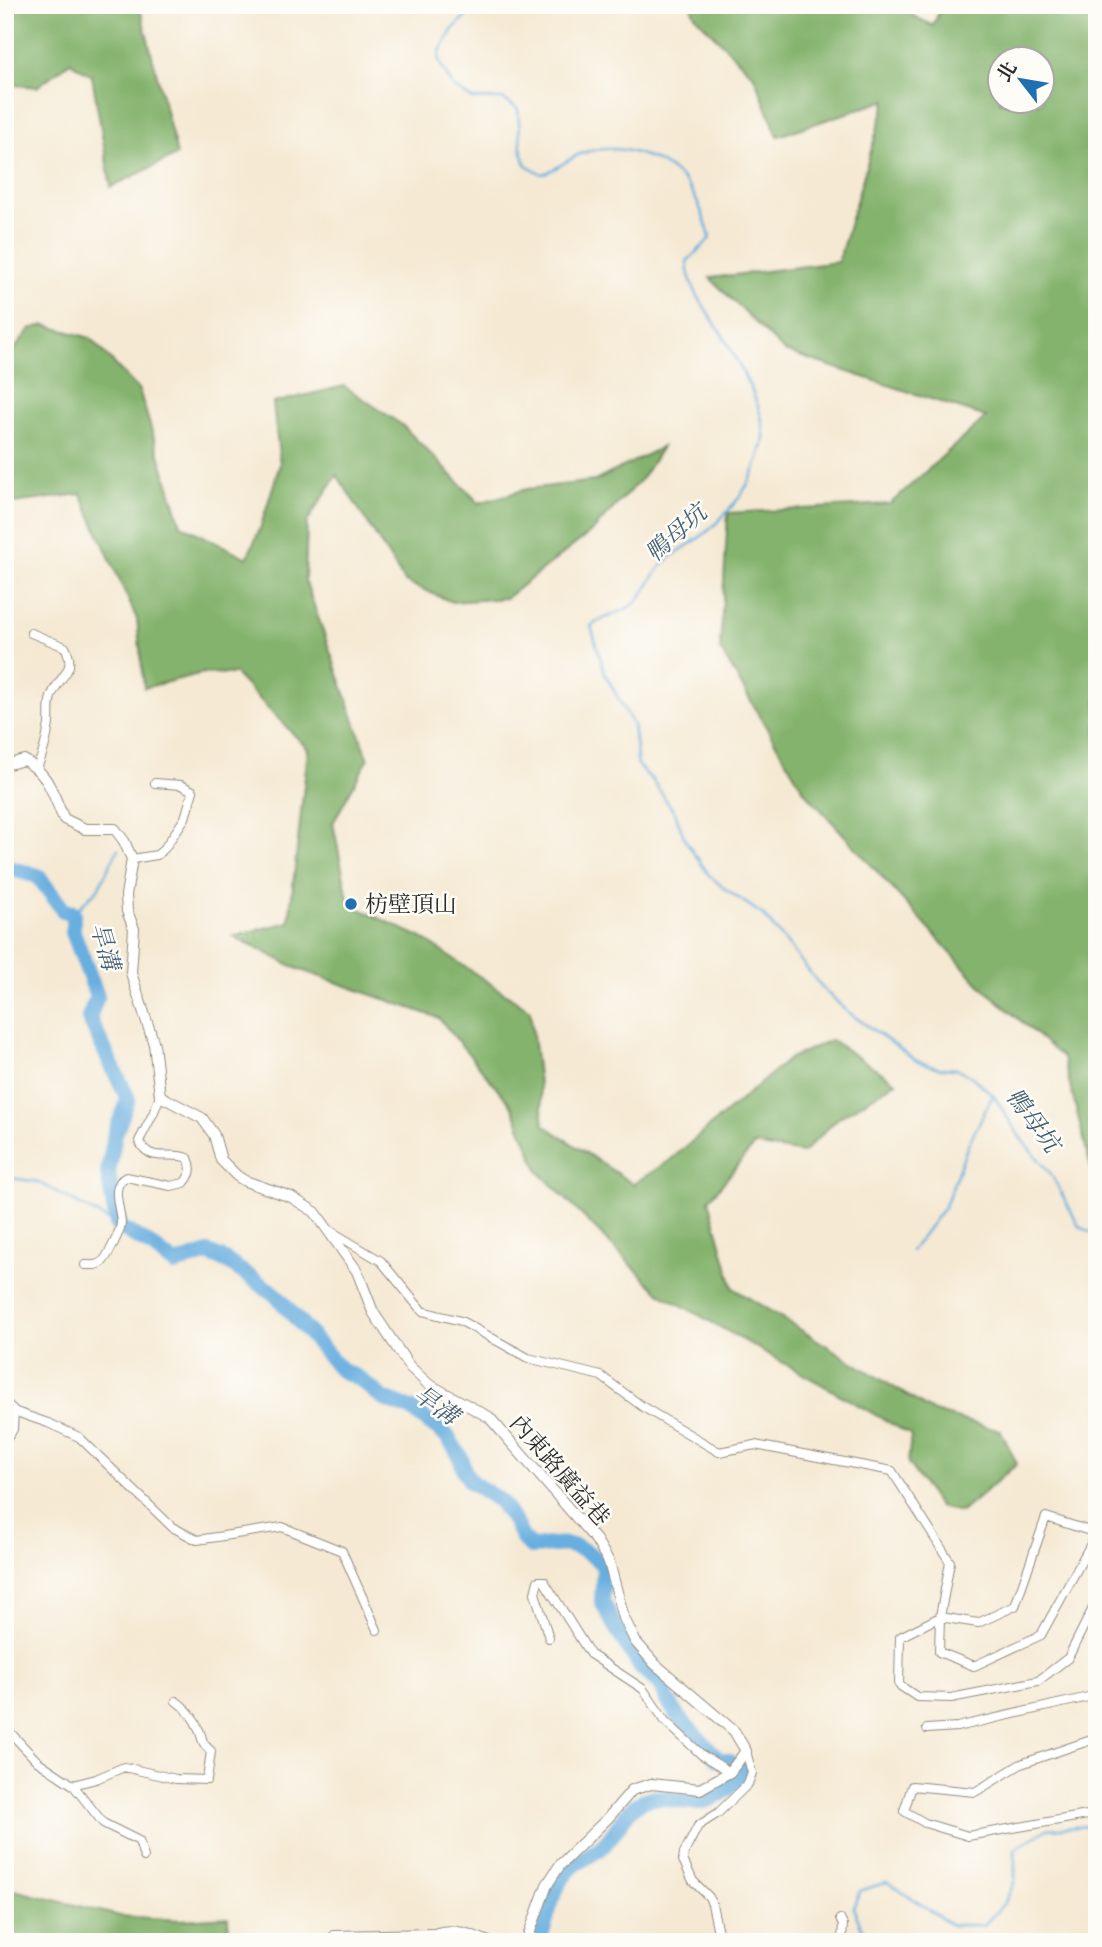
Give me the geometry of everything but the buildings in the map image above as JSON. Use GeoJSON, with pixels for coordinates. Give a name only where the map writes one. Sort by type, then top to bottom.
{"type":"FeatureCollection","features":[{"type":"Feature","properties":{"kind":"street"},"geometry":{"type":"LineString","coordinates":[[31,633],[65,647],[71,661],[54,688],[50,700],[43,755],[37,768]]}},
{"type":"Feature","properties":{"kind":"street"},"geometry":{"type":"LineString","coordinates":[[5,765],[24,760],[37,768],[49,784],[64,819],[85,829],[115,829],[124,841],[132,859],[126,895],[127,911],[134,929],[131,974],[154,1044],[160,1096],[139,1141],[146,1152],[154,1155],[181,1155],[188,1158],[191,1165],[191,1172],[184,1183],[171,1186],[121,1178],[117,1195],[121,1229],[104,1261],[97,1265],[85,1265]]}},
{"type":"Feature","properties":{"kind":"street"},"geometry":{"type":"LineString","coordinates":[[132,859],[157,855],[185,818],[193,791],[181,785],[155,783]]}},
{"type":"Feature","properties":{"kind":"street","name":"內東路廣益巷"},"geometry":{"type":"LineString","coordinates":[[160,1096],[202,1118],[214,1135],[221,1160],[237,1176],[291,1197],[315,1212],[357,1271],[373,1312],[409,1366],[428,1384],[489,1417],[525,1458],[596,1540],[609,1562],[624,1618],[635,1641],[655,1664],[734,1731],[746,1751]]}},
{"type":"Feature","properties":{"kind":"street","name":"內東路廣益巷"},"geometry":{"type":"LineString","coordinates":[[327,1229],[382,1261],[422,1311],[461,1321],[528,1358],[601,1376],[643,1406],[719,1452],[755,1445],[892,1471],[950,1562],[940,1617]]}},
{"type":"Feature","properties":{"kind":"street"},"geometry":{"type":"LineString","coordinates":[[5,1403],[13,1411],[79,1437],[172,1527],[197,1540],[282,1527],[342,1551],[377,1630]]}},
{"type":"Feature","properties":{"kind":"street"},"geometry":{"type":"LineString","coordinates":[[5,1440],[12,1429],[13,1411]]}},
{"type":"Feature","properties":{"kind":"street"},"geometry":{"type":"LineString","coordinates":[[940,1617],[939,1652],[974,1666],[1041,1636],[1096,1533],[1046,1517],[1015,1606],[978,1623],[940,1617],[900,1637],[899,1685],[917,1697],[951,1698],[1038,1681],[1068,1658],[1097,1600]]}},
{"type":"Feature","properties":{"kind":"street"},"geometry":{"type":"LineString","coordinates":[[549,1638],[535,1593],[538,1581],[544,1581],[590,1654],[643,1689],[665,1721],[702,1755],[730,1772]]}},
{"type":"Feature","properties":{"kind":"street"},"geometry":{"type":"LineString","coordinates":[[927,1728],[957,1727],[1097,1695]]}},
{"type":"Feature","properties":{"kind":"street"},"geometry":{"type":"LineString","coordinates":[[73,1785],[124,1767],[176,1779],[207,1780],[211,1751],[202,1742],[199,1730],[184,1707],[176,1701]]}},
{"type":"Feature","properties":{"kind":"street"},"geometry":{"type":"LineString","coordinates":[[5,1727],[37,1761],[73,1785],[103,1824],[139,1841],[144,1857]]}},
{"type":"Feature","properties":{"kind":"street"},"geometry":{"type":"LineString","coordinates":[[1097,1738],[1021,1764],[975,1792],[912,1786],[904,1811],[925,1823],[968,1836],[1093,1814],[1097,1816]]}},
{"type":"Feature","properties":{"kind":"street"},"geometry":{"type":"LineString","coordinates":[[526,1942],[547,1885],[560,1865],[632,1790],[651,1784],[700,1789],[730,1772],[746,1751]]}},
{"type":"Feature","properties":{"kind":"street"},"geometry":{"type":"LineString","coordinates":[[720,1942],[709,1897],[694,1881],[683,1860],[698,1826],[718,1813],[748,1784],[752,1773],[746,1751]]}},
{"type":"Feature","properties":{"kind":"street"},"geometry":{"type":"LineString","coordinates":[[836,1942],[842,1938],[843,1925],[840,1919]]}},
{"type":"Feature","properties":{"kind":"street"},"geometry":{"type":"LineString","coordinates":[[330,1942],[334,1934],[435,1937],[447,1930],[466,1933],[489,1942]]}},
{"type":"Feature","properties":{"kind":"green space"},"geometry":{"type":"Polygon","coordinates":[[[5,5],[141,5],[177,155],[111,187],[92,76],[70,62],[37,87],[5,84],[5,5]]]}},
{"type":"Feature","properties":{"kind":"green space"},"geometry":{"type":"Polygon","coordinates":[[[690,5],[893,5],[933,26],[942,5],[1097,5],[1097,1177],[1093,1175],[1063,1058],[979,984],[804,791],[720,649],[728,513],[890,504],[986,417],[784,351],[710,278],[838,262],[886,100],[778,136],[754,76],[696,17],[690,5]]]}},
{"type":"Feature","properties":{"kind":"green space"},"geometry":{"type":"Polygon","coordinates":[[[45,325],[90,338],[139,390],[181,525],[247,558],[260,529],[280,464],[273,403],[344,386],[402,425],[479,503],[527,489],[595,481],[662,447],[643,477],[591,532],[506,598],[452,602],[405,582],[337,475],[307,522],[305,580],[368,759],[333,823],[349,904],[422,938],[530,1010],[544,1125],[633,1184],[669,1161],[790,1058],[831,1040],[896,1082],[837,1119],[803,1153],[754,1145],[709,1200],[733,1288],[934,1412],[1001,1431],[1017,1464],[961,1512],[939,1507],[908,1463],[911,1435],[658,1292],[539,1172],[512,1106],[439,1018],[298,969],[233,936],[289,922],[308,749],[235,674],[203,673],[144,688],[137,619],[81,494],[5,504],[5,361],[30,329],[45,325]]]}},
{"type":"Feature","properties":{"kind":"green space"},"geometry":{"type":"Polygon","coordinates":[[[5,1888],[120,1916],[180,1920],[228,1917],[230,1942],[5,1942],[5,1888]]]}},
{"type":"Feature","properties":{"kind":"waterway","name":"鴨母坑"},"geometry":{"type":"LineString","coordinates":[[474,5],[453,29],[440,51],[439,61],[453,87],[472,99],[503,99],[518,109],[521,148],[526,165],[542,174],[586,152],[600,149],[630,151],[659,162],[692,192],[710,238],[687,261],[688,272],[697,294],[746,378],[760,412],[764,439],[753,474],[735,503],[709,530],[662,565],[634,604],[591,626],[605,674],[633,725],[638,766],[653,781],[676,815],[685,840],[709,875],[763,915],[822,988],[848,1012],[917,1061],[939,1068],[957,1069],[971,1076],[993,1095],[1022,1140],[1051,1174],[1079,1226],[1097,1236]]}},
{"type":"Feature","properties":{"kind":"waterway"},"geometry":{"type":"LineString","coordinates":[[73,913],[98,889],[118,849]]}},
{"type":"Feature","properties":{"kind":"waterway","name":"旱溝"},"geometry":{"type":"LineString","coordinates":[[5,867],[38,876],[64,911],[73,913],[73,932],[97,996],[89,1018],[128,1099],[115,1134],[108,1173],[117,1225],[175,1264],[208,1253],[225,1260],[275,1294],[341,1370],[358,1378],[384,1399],[411,1409],[447,1436],[460,1456],[471,1482],[500,1501],[523,1539],[531,1547],[568,1545],[587,1552],[599,1561],[604,1566],[602,1601],[640,1666],[661,1685],[680,1719],[718,1759],[740,1768],[735,1783],[709,1799],[691,1802],[652,1798],[638,1803],[624,1817],[605,1844],[575,1864],[564,1875],[554,1893],[539,1942]]}},
{"type":"Feature","properties":{"kind":"waterway"},"geometry":{"type":"LineString","coordinates":[[911,1251],[945,1206],[968,1145],[993,1095]]}},
{"type":"Feature","properties":{"kind":"waterway"},"geometry":{"type":"LineString","coordinates":[[5,1177],[38,1182],[117,1225]]}},
{"type":"Feature","properties":{"kind":"waterway"},"geometry":{"type":"LineString","coordinates":[[868,1942],[853,1908],[860,1891],[887,1882],[952,1925],[984,1925],[1005,1902],[1015,1881],[1015,1849],[1047,1829],[1090,1826],[1097,1828]]}},
{"type":"Feature","properties":{"kind":"place","name":"枋壁頂山"},"geometry":{"type":"Point","coordinates":[351,904]}}]}
